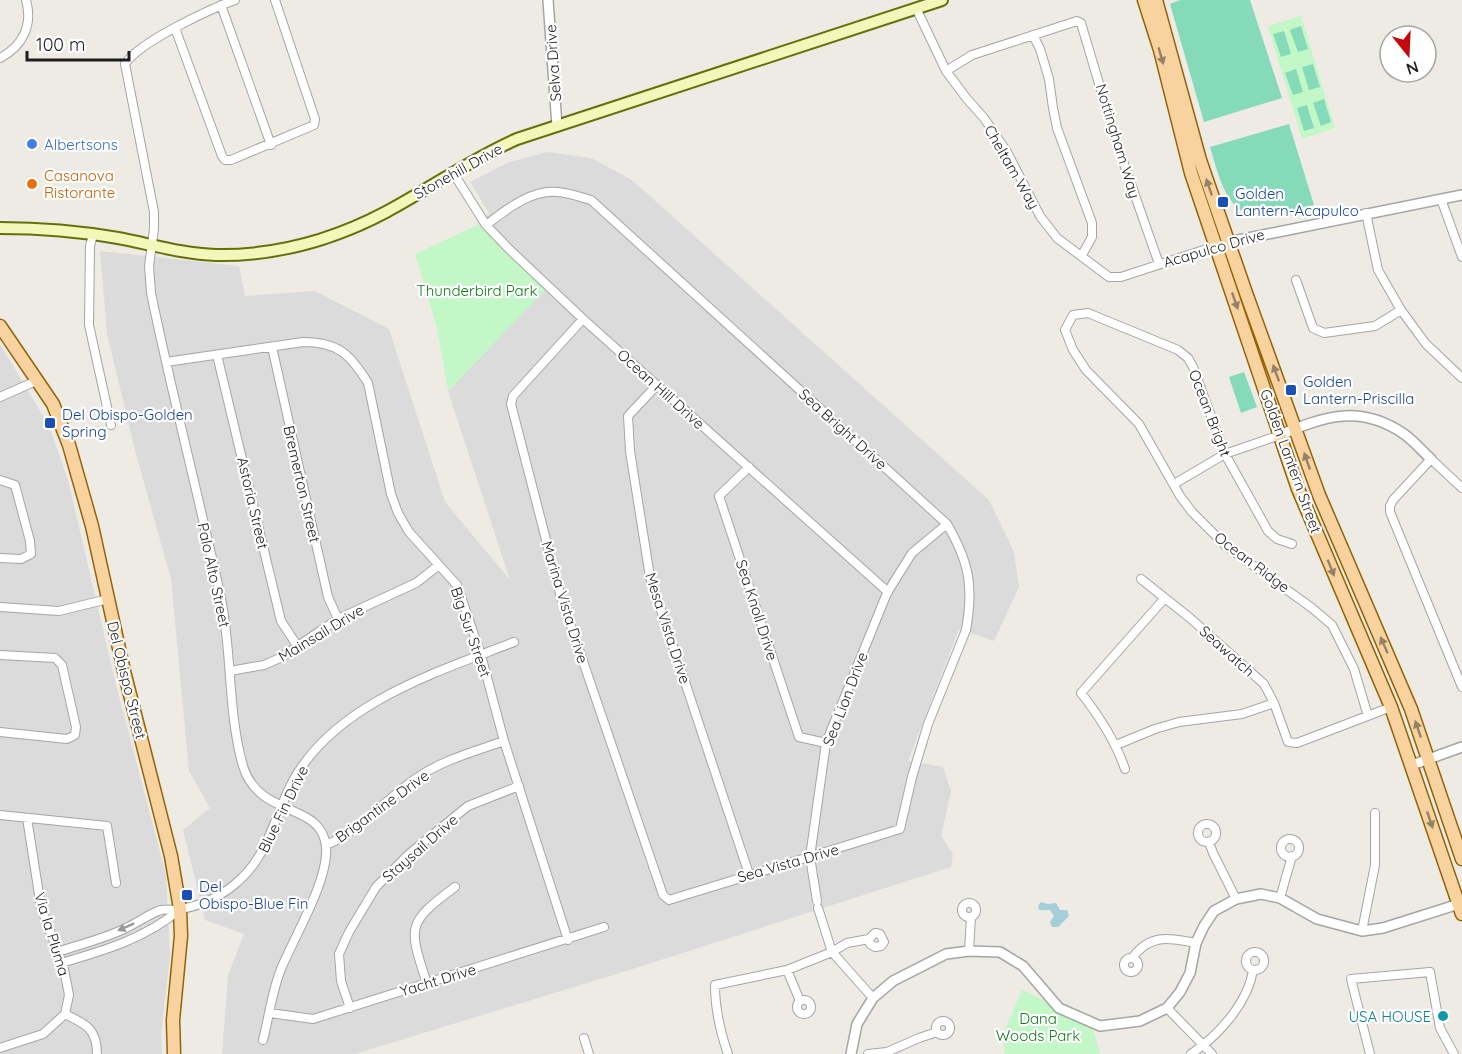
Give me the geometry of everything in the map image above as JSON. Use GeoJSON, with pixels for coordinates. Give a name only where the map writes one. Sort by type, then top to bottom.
{"type":"FeatureCollection","features":[{"type":"Feature","properties":{"kind":"main road","name":"Stonehill Drive"},"geometry":{"type":"LineString","coordinates":[[0,228],[49,228],[182,252],[214,255],[253,253],[308,244],[360,225],[388,211],[452,171],[500,146],[942,0]]}},
{"type":"Feature","properties":{"kind":"main road","name":"Golden Lantern Street"},"geometry":{"type":"LineString","coordinates":[[1144,0],[1166,73],[1188,163],[1296,428],[1319,495],[1398,675],[1462,859]]}},
{"type":"Feature","properties":{"kind":"main road","name":"Golden Lantern Street"},"geometry":{"type":"LineString","coordinates":[[1156,0],[1222,244],[1298,489],[1391,707],[1461,907]]}},
{"type":"Feature","properties":{"kind":"main road","name":"Del Obispo Street"},"geometry":{"type":"LineString","coordinates":[[0,326],[53,404],[69,444],[92,526],[171,856],[180,909],[180,957],[173,1020],[174,1054]]}},
{"type":"Feature","properties":{"kind":"street"},"geometry":{"type":"LineString","coordinates":[[0,58],[15,48],[25,33],[29,18],[26,0]]}},
{"type":"Feature","properties":{"kind":"street"},"geometry":{"type":"LineString","coordinates":[[235,0],[174,28],[225,160],[231,160],[271,145],[314,125],[315,119],[275,0]]}},
{"type":"Feature","properties":{"kind":"street","name":"Selva Drive"},"geometry":{"type":"LineString","coordinates":[[548,0],[557,126]]}},
{"type":"Feature","properties":{"kind":"street"},"geometry":{"type":"LineString","coordinates":[[220,5],[271,145]]}},
{"type":"Feature","properties":{"kind":"street","name":"Cheltam Way"},"geometry":{"type":"LineString","coordinates":[[916,8],[946,71],[984,118],[1007,152],[1040,216],[1057,238],[1109,277]]}},
{"type":"Feature","properties":{"kind":"street","name":"Nottingham Way"},"geometry":{"type":"LineString","coordinates":[[1033,35],[1077,21],[1081,23],[1117,144],[1159,264]]}},
{"type":"Feature","properties":{"kind":"street","name":"Palo Alto Street"},"geometry":{"type":"LineString","coordinates":[[174,28],[133,55],[125,64],[154,213],[149,266],[151,293],[222,604],[238,741],[246,772],[257,792],[280,806],[309,817],[315,822],[326,845]]}},
{"type":"Feature","properties":{"kind":"street"},"geometry":{"type":"LineString","coordinates":[[946,71],[972,55],[1033,35],[1049,79],[1058,128],[1092,223],[1092,237],[1082,255]]}},
{"type":"Feature","properties":{"kind":"street","name":"Ocean Hill Drive"},"geometry":{"type":"LineString","coordinates":[[452,171],[486,225],[583,319],[888,592]]}},
{"type":"Feature","properties":{"kind":"street","name":"Sea Bright Drive"},"geometry":{"type":"LineString","coordinates":[[486,225],[514,204],[537,195],[556,192],[591,200],[947,524],[965,558],[968,573],[969,615],[966,630],[928,724],[912,777],[903,823]]}},
{"type":"Feature","properties":{"kind":"street","name":"Acapulco Drive"},"geometry":{"type":"LineString","coordinates":[[1109,277],[1121,277],[1222,244],[1462,195]]}},
{"type":"Feature","properties":{"kind":"street"},"geometry":{"type":"LineString","coordinates":[[1441,199],[1462,257]]}},
{"type":"Feature","properties":{"kind":"street"},"geometry":{"type":"LineString","coordinates":[[1366,213],[1378,270],[1401,310],[1426,344],[1462,378]]}},
{"type":"Feature","properties":{"kind":"street"},"geometry":{"type":"LineString","coordinates":[[93,235],[90,246],[89,325],[111,425]]}},
{"type":"Feature","properties":{"kind":"street"},"geometry":{"type":"LineString","coordinates":[[1296,280],[1313,328],[1324,333],[1375,326],[1401,310]]}},
{"type":"Feature","properties":{"kind":"street","name":"Ocean Bright"},"geometry":{"type":"LineString","coordinates":[[1067,324],[1073,315],[1088,313],[1183,354],[1194,367],[1225,454],[1268,531],[1277,539],[1292,544]]}},
{"type":"Feature","properties":{"kind":"street","name":"Marina Vista Drive"},"geometry":{"type":"LineString","coordinates":[[583,319],[513,396],[511,404],[560,594],[659,888],[669,900]]}},
{"type":"Feature","properties":{"kind":"street","name":"Ocean Ridge"},"geometry":{"type":"LineString","coordinates":[[1067,324],[1066,334],[1072,350],[1090,374],[1139,424],[1173,484],[1192,512],[1226,546],[1327,620],[1337,634],[1354,669],[1368,716]]}},
{"type":"Feature","properties":{"kind":"street","name":"Big Sur Street"},"geometry":{"type":"LineString","coordinates":[[272,347],[303,342],[321,342],[351,357],[368,383],[391,494],[398,513],[409,532],[457,585],[481,655],[504,741],[568,940]]}},
{"type":"Feature","properties":{"kind":"street"},"geometry":{"type":"LineString","coordinates":[[166,362],[272,347]]}},
{"type":"Feature","properties":{"kind":"street","name":"Bremerton Street"},"geometry":{"type":"LineString","coordinates":[[272,347],[328,597],[338,619]]}},
{"type":"Feature","properties":{"kind":"street","name":"Astoria Street"},"geometry":{"type":"LineString","coordinates":[[217,355],[281,621],[298,647]]}},
{"type":"Feature","properties":{"kind":"street"},"geometry":{"type":"LineString","coordinates":[[0,397],[36,381]]}},
{"type":"Feature","properties":{"kind":"street","name":"Mesa Vista Drive"},"geometry":{"type":"LineString","coordinates":[[657,386],[628,416],[630,451],[650,577],[749,874]]}},
{"type":"Feature","properties":{"kind":"street"},"geometry":{"type":"LineString","coordinates":[[1173,484],[1225,454],[1317,420],[1341,415],[1364,416],[1404,434],[1462,488]]}},
{"type":"Feature","properties":{"kind":"street"},"geometry":{"type":"LineString","coordinates":[[1431,459],[1390,506],[1392,520],[1462,687]]}},
{"type":"Feature","properties":{"kind":"street","name":"Sea Knoll Drive"},"geometry":{"type":"LineString","coordinates":[[749,467],[719,496],[799,737],[826,743]]}},
{"type":"Feature","properties":{"kind":"street"},"geometry":{"type":"LineString","coordinates":[[0,558],[21,559],[30,554],[30,541],[15,485],[1,480]]}},
{"type":"Feature","properties":{"kind":"street","name":"Sea Lion Drive"},"geometry":{"type":"LineString","coordinates":[[873,998],[832,952],[817,904],[810,857],[826,743],[888,592],[912,553],[947,524]]}},
{"type":"Feature","properties":{"kind":"street","name":"Mainsail Drive"},"geometry":{"type":"LineString","coordinates":[[230,670],[264,665],[280,658],[338,619],[416,583],[439,566]]}},
{"type":"Feature","properties":{"kind":"street","name":"Seawatch"},"geometry":{"type":"LineString","coordinates":[[1141,579],[1190,618],[1264,684],[1274,703],[1288,741],[1297,743],[1368,716]]}},
{"type":"Feature","properties":{"kind":"street"},"geometry":{"type":"LineString","coordinates":[[0,607],[59,611],[108,599]]}},
{"type":"Feature","properties":{"kind":"street"},"geometry":{"type":"LineString","coordinates":[[1125,769],[1116,745],[1100,717],[1081,693],[1164,599]]}},
{"type":"Feature","properties":{"kind":"street","name":"Blue Fin Drive"},"geometry":{"type":"LineString","coordinates":[[57,952],[129,927],[149,914],[162,909],[180,909],[212,899],[225,891],[245,875],[267,844],[280,806],[307,759],[322,743],[375,703],[412,683],[514,642]]}},
{"type":"Feature","properties":{"kind":"street"},"geometry":{"type":"LineString","coordinates":[[0,655],[55,658],[62,665],[76,727],[75,735],[68,739],[0,732]]}},
{"type":"Feature","properties":{"kind":"street"},"geometry":{"type":"LineString","coordinates":[[1116,745],[1179,722],[1242,714],[1274,703]]}},
{"type":"Feature","properties":{"kind":"street"},"geometry":{"type":"LineString","coordinates":[[1368,716],[1391,707]]}},
{"type":"Feature","properties":{"kind":"street","name":"Brigantine Drive"},"geometry":{"type":"LineString","coordinates":[[326,845],[344,838],[415,779],[442,762],[504,741]]}},
{"type":"Feature","properties":{"kind":"street"},"geometry":{"type":"LineString","coordinates":[[1412,765],[1462,747]]}},
{"type":"Feature","properties":{"kind":"street","name":"Staysail Drive"},"geometry":{"type":"LineString","coordinates":[[350,1008],[341,981],[339,954],[349,932],[376,887],[409,854],[468,806],[519,786]]}},
{"type":"Feature","properties":{"kind":"street"},"geometry":{"type":"LineString","coordinates":[[1362,931],[1375,865],[1375,813]]}},
{"type":"Feature","properties":{"kind":"street"},"geometry":{"type":"LineString","coordinates":[[0,815],[107,826],[116,883]]}},
{"type":"Feature","properties":{"kind":"street","name":"Via la Pluma"},"geometry":{"type":"LineString","coordinates":[[27,818],[41,907],[61,963],[69,995],[65,1014]]}},
{"type":"Feature","properties":{"kind":"street","name":"Sea Vista Drive"},"geometry":{"type":"LineString","coordinates":[[669,900],[895,831],[900,829],[903,823]]}},
{"type":"Feature","properties":{"kind":"street"},"geometry":{"type":"LineString","coordinates":[[1209,842],[1236,898]]}},
{"type":"Feature","properties":{"kind":"street"},"geometry":{"type":"LineString","coordinates":[[263,1040],[280,972],[325,870],[326,845]]}},
{"type":"Feature","properties":{"kind":"street"},"geometry":{"type":"LineString","coordinates":[[1280,898],[1292,856]]}},
{"type":"Feature","properties":{"kind":"street"},"geometry":{"type":"LineString","coordinates":[[427,984],[414,942],[414,932],[424,912],[455,887]]}},
{"type":"Feature","properties":{"kind":"street"},"geometry":{"type":"LineString","coordinates":[[851,1054],[858,1024],[873,998],[893,981],[946,954],[969,951],[1000,952],[1023,966],[1059,1008],[1100,1026],[1140,1021],[1167,1008],[1180,992],[1190,973],[1196,943],[1204,926],[1214,911],[1236,898],[1261,894],[1280,898],[1317,919],[1362,931],[1461,907]]}},
{"type":"Feature","properties":{"kind":"street","name":"Blue Fin Drive"},"geometry":{"type":"LineString","coordinates":[[61,963],[136,938],[166,921],[180,909]]}},
{"type":"Feature","properties":{"kind":"street"},"geometry":{"type":"LineString","coordinates":[[969,951],[971,917]]}},
{"type":"Feature","properties":{"kind":"street","name":"Yacht Drive"},"geometry":{"type":"LineString","coordinates":[[270,1013],[313,1019],[604,927]]}},
{"type":"Feature","properties":{"kind":"street"},"geometry":{"type":"LineString","coordinates":[[1132,958],[1140,947],[1158,940],[1168,938],[1196,943]]}},
{"type":"Feature","properties":{"kind":"street"},"geometry":{"type":"LineString","coordinates":[[728,1054],[720,1029],[715,986],[787,970],[832,952],[847,943],[869,939]]}},
{"type":"Feature","properties":{"kind":"street"},"geometry":{"type":"LineString","coordinates":[[787,970],[800,1001]]}},
{"type":"Feature","properties":{"kind":"street"},"geometry":{"type":"LineString","coordinates":[[1191,1054],[1204,1046],[1232,1015],[1251,983],[1253,970]]}},
{"type":"Feature","properties":{"kind":"street"},"geometry":{"type":"LineString","coordinates":[[1370,1054],[1351,979],[1430,972],[1440,1028],[1454,1054]]}},
{"type":"Feature","properties":{"kind":"street"},"geometry":{"type":"LineString","coordinates":[[1167,1008],[1212,1054]]}},
{"type":"Feature","properties":{"kind":"street"},"geometry":{"type":"LineString","coordinates":[[0,1048],[12,1050],[43,1034],[65,1014],[86,1024],[97,1040],[97,1054]]}},
{"type":"Feature","properties":{"kind":"street"},"geometry":{"type":"LineString","coordinates":[[868,1054],[886,1052],[937,1032]]}},
{"type":"Feature","properties":{"kind":"street"},"geometry":{"type":"LineString","coordinates":[[584,1038],[589,1054]]}},
{"type":"Feature","properties":{"kind":"shaded area"},"geometry":{"type":"Polygon","coordinates":[[[547,152],[591,158],[632,180],[989,500],[1014,552],[1019,587],[994,641],[959,629],[908,761],[943,767],[951,791],[941,836],[953,854],[951,867],[639,967],[355,1054],[222,1054],[228,975],[244,934],[205,920],[183,830],[210,808],[189,771],[171,579],[136,454],[107,334],[100,251],[239,266],[245,296],[315,291],[389,329],[445,502],[510,580],[448,391],[545,289],[480,224],[489,213],[470,182],[507,163],[547,152]]]}},
{"type":"Feature","properties":{"kind":"shaded area"},"geometry":{"type":"Polygon","coordinates":[[[0,344],[49,426],[68,480],[115,681],[166,875],[170,956],[161,1034],[162,1054],[0,1054],[0,344]]]}},
{"type":"Feature","properties":{"kind":"green space"},"geometry":{"type":"Polygon","coordinates":[[[1180,0],[1250,0],[1282,98],[1204,122],[1170,4],[1180,0]]]}},
{"type":"Feature","properties":{"kind":"green space"},"geometry":{"type":"Polygon","coordinates":[[[1301,16],[1335,128],[1302,139],[1268,26],[1301,16]]]}},
{"type":"Feature","properties":{"kind":"green space"},"geometry":{"type":"Polygon","coordinates":[[[1301,26],[1308,49],[1298,52],[1290,30],[1301,26]]]}},
{"type":"Feature","properties":{"kind":"green space"},"geometry":{"type":"Polygon","coordinates":[[[1284,31],[1291,54],[1281,57],[1273,34],[1284,31]]]}},
{"type":"Feature","properties":{"kind":"green space"},"geometry":{"type":"Polygon","coordinates":[[[1313,64],[1320,87],[1309,90],[1302,67],[1313,64]]]}},
{"type":"Feature","properties":{"kind":"green space"},"geometry":{"type":"Polygon","coordinates":[[[1296,69],[1303,92],[1293,95],[1285,73],[1296,69]]]}},
{"type":"Feature","properties":{"kind":"green space"},"geometry":{"type":"Polygon","coordinates":[[[1324,99],[1331,122],[1321,126],[1313,103],[1324,99]]]}},
{"type":"Feature","properties":{"kind":"green space"},"geometry":{"type":"Polygon","coordinates":[[[1307,105],[1314,128],[1304,131],[1297,108],[1307,105]]]}},
{"type":"Feature","properties":{"kind":"green space"},"geometry":{"type":"Polygon","coordinates":[[[1289,124],[1314,205],[1272,214],[1247,213],[1238,208],[1225,190],[1210,147],[1289,124]]]}},
{"type":"Feature","properties":{"kind":"green space","name":"Thunderbird Park"},"geometry":{"type":"Polygon","coordinates":[[[480,224],[546,289],[448,391],[437,328],[415,254],[480,224]]]}},
{"type":"Feature","properties":{"kind":"green space"},"geometry":{"type":"Polygon","coordinates":[[[1244,372],[1257,407],[1241,413],[1229,377],[1244,372]]]}},
{"type":"Feature","properties":{"kind":"green space","name":"Dana Woods Park"},"geometry":{"type":"Polygon","coordinates":[[[1022,990],[1091,1022],[1100,1054],[1005,1054],[1003,1034],[1022,990]]]}},
{"type":"Feature","properties":{"kind":"water"},"geometry":{"type":"Polygon","coordinates":[[[1041,902],[1056,903],[1060,910],[1067,910],[1069,916],[1058,927],[1052,927],[1050,922],[1054,916],[1050,910],[1039,910],[1038,906],[1041,902]]]}},
{"type":"Feature","properties":{"kind":"place","name":"Albertsons"},"geometry":{"type":"Point","coordinates":[32,144]}},
{"type":"Feature","properties":{"kind":"place","name":"Casanova Ristorante"},"geometry":{"type":"Point","coordinates":[32,184]}},
{"type":"Feature","properties":{"kind":"place","name":"Golden Lantern-Acapulco"},"geometry":{"type":"Point","coordinates":[1223,202]}},
{"type":"Feature","properties":{"kind":"place","name":"Golden Lantern-Priscilla"},"geometry":{"type":"Point","coordinates":[1291,390]}},
{"type":"Feature","properties":{"kind":"place","name":"Del Obispo-Golden Spring"},"geometry":{"type":"Point","coordinates":[50,423]}},
{"type":"Feature","properties":{"kind":"place","name":"Del Obispo-Blue Fin"},"geometry":{"type":"Point","coordinates":[187,895]}},
{"type":"Feature","properties":{"kind":"place","name":"USA HOUSE"},"geometry":{"type":"Point","coordinates":[1443,1016]}}]}
